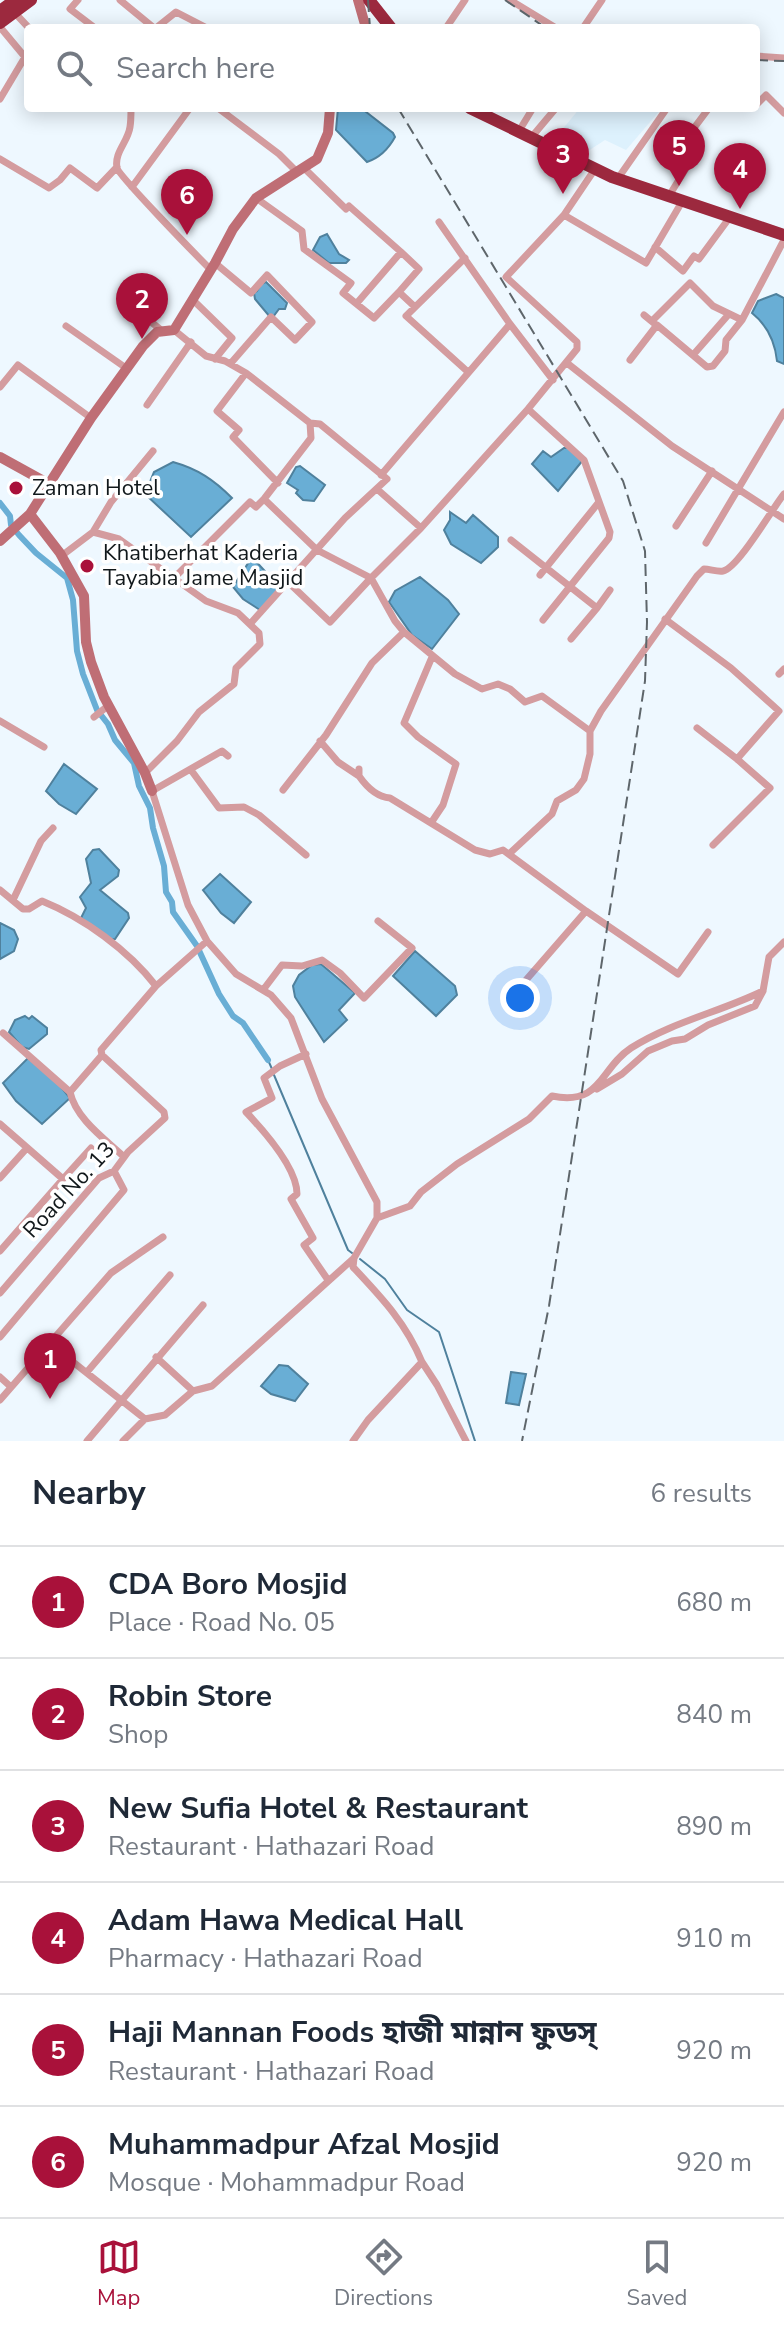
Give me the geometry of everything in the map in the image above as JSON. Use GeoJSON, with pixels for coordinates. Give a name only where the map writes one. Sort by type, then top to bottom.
{"type":"FeatureCollection","features":[{"type":"Feature","properties":{"kind":"highway"},"geometry":{"type":"LineString","coordinates":[[0,14],[22,0]]}},
{"type":"Feature","properties":{"kind":"highway"},"geometry":{"type":"LineString","coordinates":[[0,14],[31,0]]}},
{"type":"Feature","properties":{"kind":"highway"},"geometry":{"type":"LineString","coordinates":[[360,0],[380,24]]}},
{"type":"Feature","properties":{"kind":"highway"},"geometry":{"type":"LineString","coordinates":[[369,0],[388,24]]}},
{"type":"Feature","properties":{"kind":"highway"},"geometry":{"type":"LineString","coordinates":[[0,25],[15,6]]}},
{"type":"Feature","properties":{"kind":"highway"},"geometry":{"type":"LineString","coordinates":[[478,112],[595,169],[784,235]]}},
{"type":"Feature","properties":{"kind":"highway"},"geometry":{"type":"LineString","coordinates":[[495,112],[621,174],[784,235]]}},
{"type":"Feature","properties":{"kind":"street"},"geometry":{"type":"LineString","coordinates":[[78,0],[70,9],[90,24]]}},
{"type":"Feature","properties":{"kind":"street"},"geometry":{"type":"LineString","coordinates":[[120,0],[150,24]]}},
{"type":"Feature","properties":{"kind":"street"},"geometry":{"type":"LineString","coordinates":[[360,0],[365,24]]}},
{"type":"Feature","properties":{"kind":"street"},"geometry":{"type":"LineString","coordinates":[[449,24],[465,0]]}},
{"type":"Feature","properties":{"kind":"street"},"geometry":{"type":"LineString","coordinates":[[510,0],[549,24]]}},
{"type":"Feature","properties":{"kind":"street"},"geometry":{"type":"LineString","coordinates":[[586,24],[602,0]]}},
{"type":"Feature","properties":{"kind":"street"},"geometry":{"type":"LineString","coordinates":[[15,6],[26,24]]}},
{"type":"Feature","properties":{"kind":"street"},"geometry":{"type":"LineString","coordinates":[[160,24],[176,12],[199,24]]}},
{"type":"Feature","properties":{"kind":"street"},"geometry":{"type":"LineString","coordinates":[[0,25],[24,53]]}},
{"type":"Feature","properties":{"kind":"street"},"geometry":{"type":"LineString","coordinates":[[760,56],[784,58]]}},
{"type":"Feature","properties":{"kind":"street"},"geometry":{"type":"LineString","coordinates":[[0,99],[24,61]]}},
{"type":"Feature","properties":{"kind":"street"},"geometry":{"type":"LineString","coordinates":[[760,101],[766,95],[784,113]]}},
{"type":"Feature","properties":{"kind":"street"},"geometry":{"type":"LineString","coordinates":[[131,112],[130,129],[117,155],[120,176],[213,266],[251,293],[267,275],[312,322],[295,340],[271,317],[231,363]]}},
{"type":"Feature","properties":{"kind":"street"},"geometry":{"type":"LineString","coordinates":[[132,187],[187,112]]}},
{"type":"Feature","properties":{"kind":"street"},"geometry":{"type":"LineString","coordinates":[[223,112],[346,209],[349,206],[419,269],[374,318],[343,293],[351,283],[304,249],[302,231],[256,198]]}},
{"type":"Feature","properties":{"kind":"street"},"geometry":{"type":"LineString","coordinates":[[174,330],[233,229],[256,198],[317,159],[328,133],[330,112]]}},
{"type":"Feature","properties":{"kind":"street"},"geometry":{"type":"LineString","coordinates":[[522,126],[531,112]]}},
{"type":"Feature","properties":{"kind":"street"},"geometry":{"type":"LineString","coordinates":[[535,133],[553,112]]}},
{"type":"Feature","properties":{"kind":"street"},"geometry":{"type":"LineString","coordinates":[[621,174],[664,112]]}},
{"type":"Feature","properties":{"kind":"street"},"geometry":{"type":"LineString","coordinates":[[672,191],[688,165],[682,144],[706,112]]}},
{"type":"Feature","properties":{"kind":"street"},"geometry":{"type":"LineString","coordinates":[[0,159],[49,188],[70,168],[97,188],[117,167]]}},
{"type":"Feature","properties":{"kind":"street"},"geometry":{"type":"LineString","coordinates":[[288,582],[330,622],[421,528],[567,363],[577,349],[577,342],[506,277],[564,215],[595,169]]}},
{"type":"Feature","properties":{"kind":"street"},"geometry":{"type":"LineString","coordinates":[[564,215],[646,263],[683,200]]}},
{"type":"Feature","properties":{"kind":"street"},"geometry":{"type":"LineString","coordinates":[[655,247],[683,271],[694,256],[699,259],[730,217]]}},
{"type":"Feature","properties":{"kind":"street"},"geometry":{"type":"LineString","coordinates":[[439,222],[553,380]]}},
{"type":"Feature","properties":{"kind":"street"},"geometry":{"type":"LineString","coordinates":[[644,315],[707,367],[713,366],[725,351],[726,340],[742,320],[784,235]]}},
{"type":"Feature","properties":{"kind":"street"},"geometry":{"type":"LineString","coordinates":[[357,303],[401,252]]}},
{"type":"Feature","properties":{"kind":"street"},"geometry":{"type":"LineString","coordinates":[[465,258],[406,316],[468,372]]}},
{"type":"Feature","properties":{"kind":"street"},"geometry":{"type":"LineString","coordinates":[[630,360],[655,323],[690,283],[713,306],[742,320]]}},
{"type":"Feature","properties":{"kind":"street"},"geometry":{"type":"LineString","coordinates":[[399,292],[415,307]]}},
{"type":"Feature","properties":{"kind":"street"},"geometry":{"type":"LineString","coordinates":[[193,300],[232,338],[215,359]]}},
{"type":"Feature","properties":{"kind":"street"},"geometry":{"type":"LineString","coordinates":[[128,303],[161,330],[174,330],[206,356],[231,363],[246,373],[310,423],[320,424],[387,479],[345,518],[250,624]]}},
{"type":"Feature","properties":{"kind":"street"},"geometry":{"type":"LineString","coordinates":[[693,355],[729,314]]}},
{"type":"Feature","properties":{"kind":"street"},"geometry":{"type":"LineString","coordinates":[[381,475],[510,324]]}},
{"type":"Feature","properties":{"kind":"street"},"geometry":{"type":"LineString","coordinates":[[66,326],[126,368]]}},
{"type":"Feature","properties":{"kind":"street"},"geometry":{"type":"LineString","coordinates":[[0,541],[30,514],[126,368],[143,346],[161,330]]}},
{"type":"Feature","properties":{"kind":"street"},"geometry":{"type":"LineString","coordinates":[[147,405],[191,342]]}},
{"type":"Feature","properties":{"kind":"street"},"geometry":{"type":"LineString","coordinates":[[567,363],[672,446],[784,519]]}},
{"type":"Feature","properties":{"kind":"street"},"geometry":{"type":"LineString","coordinates":[[0,387],[18,365],[91,418]]}},
{"type":"Feature","properties":{"kind":"street"},"geometry":{"type":"LineString","coordinates":[[246,373],[217,411],[239,430],[233,437],[278,483]]}},
{"type":"Feature","properties":{"kind":"street"},"geometry":{"type":"LineString","coordinates":[[528,409],[589,467],[610,532],[609,538],[571,588],[543,620]]}},
{"type":"Feature","properties":{"kind":"street"},"geometry":{"type":"LineString","coordinates":[[706,543],[784,412]]}},
{"type":"Feature","properties":{"kind":"street"},"geometry":{"type":"LineString","coordinates":[[174,578],[250,502],[256,507],[264,499],[311,438],[310,423]]}},
{"type":"Feature","properties":{"kind":"street"},"geometry":{"type":"LineString","coordinates":[[60,553],[64,554],[93,532],[111,502],[153,451]]}},
{"type":"Feature","properties":{"kind":"street"},"geometry":{"type":"LineString","coordinates":[[0,457],[49,484]]}},
{"type":"Feature","properties":{"kind":"street"},"geometry":{"type":"LineString","coordinates":[[676,526],[712,471]]}},
{"type":"Feature","properties":{"kind":"street"},"geometry":{"type":"LineString","coordinates":[[377,489],[421,528]]}},
{"type":"Feature","properties":{"kind":"street"},"geometry":{"type":"LineString","coordinates":[[509,854],[552,814],[557,801],[576,790],[584,779],[590,754],[590,731],[665,619],[704,569],[721,572],[730,568],[784,494]]}},
{"type":"Feature","properties":{"kind":"street"},"geometry":{"type":"LineString","coordinates":[[264,499],[317,550],[371,578],[404,632],[432,657],[482,689],[498,684],[528,703],[542,696],[590,731]]}},
{"type":"Feature","properties":{"kind":"street"},"geometry":{"type":"LineString","coordinates":[[543,572],[599,502]]}},
{"type":"Feature","properties":{"kind":"street"},"geometry":{"type":"LineString","coordinates":[[30,514],[60,553],[84,596],[86,642],[91,662],[109,705],[145,773],[188,905],[207,941],[236,974],[263,990],[291,1018],[322,1099],[377,1202],[377,1218],[354,1258],[212,1386],[193,1391],[165,1415],[145,1419],[123,1441]]}},
{"type":"Feature","properties":{"kind":"street"},"geometry":{"type":"LineString","coordinates":[[93,532],[119,539],[206,601],[238,613],[259,633],[260,644],[236,668],[234,684],[199,712],[177,741],[145,773]]}},
{"type":"Feature","properties":{"kind":"street"},"geometry":{"type":"LineString","coordinates":[[511,540],[543,572],[597,608]]}},
{"type":"Feature","properties":{"kind":"street"},"geometry":{"type":"LineString","coordinates":[[571,639],[610,590]]}},
{"type":"Feature","properties":{"kind":"street"},"geometry":{"type":"LineString","coordinates":[[665,619],[731,668],[779,711],[737,759]]}},
{"type":"Feature","properties":{"kind":"street"},"geometry":{"type":"LineString","coordinates":[[283,790],[372,663],[404,632]]}},
{"type":"Feature","properties":{"kind":"street"},"geometry":{"type":"LineString","coordinates":[[431,823],[443,805],[456,764],[404,723],[432,657]]}},
{"type":"Feature","properties":{"kind":"street"},"geometry":{"type":"LineString","coordinates":[[94,717],[109,705]]}},
{"type":"Feature","properties":{"kind":"street"},"geometry":{"type":"LineString","coordinates":[[0,721],[44,747]]}},
{"type":"Feature","properties":{"kind":"street"},"geometry":{"type":"LineString","coordinates":[[697,728],[770,788],[713,845]]}},
{"type":"Feature","properties":{"kind":"street"},"geometry":{"type":"LineString","coordinates":[[320,741],[338,762],[359,772],[383,797],[390,798],[475,850],[490,854],[503,850],[678,974],[708,932]]}},
{"type":"Feature","properties":{"kind":"street"},"geometry":{"type":"LineString","coordinates":[[152,791],[222,751],[228,756]]}},
{"type":"Feature","properties":{"kind":"street"},"geometry":{"type":"LineString","coordinates":[[191,770],[219,808],[244,807],[259,815],[306,855]]}},
{"type":"Feature","properties":{"kind":"street"},"geometry":{"type":"LineString","coordinates":[[13,900],[41,841],[53,828]]}},
{"type":"Feature","properties":{"kind":"street"},"geometry":{"type":"LineString","coordinates":[[0,890],[26,909],[42,901],[72,917],[135,962],[156,986]]}},
{"type":"Feature","properties":{"kind":"street"},"geometry":{"type":"LineString","coordinates":[[526,980],[586,911]]}},
{"type":"Feature","properties":{"kind":"street"},"geometry":{"type":"LineString","coordinates":[[263,990],[282,965],[302,966],[322,960],[340,973],[364,998],[412,948],[378,921]]}},
{"type":"Feature","properties":{"kind":"street"},"geometry":{"type":"LineString","coordinates":[[70,1092],[156,986],[207,941]]}},
{"type":"Feature","properties":{"kind":"street"},"geometry":{"type":"LineString","coordinates":[[377,1218],[410,1206],[421,1192],[457,1164],[529,1119],[552,1096],[567,1099],[589,1094],[622,1074],[648,1051],[685,1039],[708,1025],[755,1006],[763,991],[769,957],[784,942]]}},
{"type":"Feature","properties":{"kind":"street"},"geometry":{"type":"LineString","coordinates":[[589,1094],[628,1050],[660,1032],[735,1005],[763,991]]}},
{"type":"Feature","properties":{"kind":"street"},"geometry":{"type":"LineString","coordinates":[[1,1033],[70,1092],[73,1104],[91,1126],[124,1157]]}},
{"type":"Feature","properties":{"kind":"street"},"geometry":{"type":"LineString","coordinates":[[306,1054],[280,1066],[264,1078],[272,1098],[246,1112],[264,1131],[289,1170],[298,1190],[291,1199],[313,1238],[304,1245],[328,1280]]}},
{"type":"Feature","properties":{"kind":"street","name":"Road No. 13"},"geometry":{"type":"LineString","coordinates":[[0,1293],[99,1178],[114,1171],[166,1115],[102,1055]]}},
{"type":"Feature","properties":{"kind":"street"},"geometry":{"type":"LineString","coordinates":[[0,1124],[63,1179]]}},
{"type":"Feature","properties":{"kind":"street"},"geometry":{"type":"LineString","coordinates":[[0,1178],[27,1148]]}},
{"type":"Feature","properties":{"kind":"street"},"geometry":{"type":"LineString","coordinates":[[0,1251],[91,1148]]}},
{"type":"Feature","properties":{"kind":"street"},"geometry":{"type":"LineString","coordinates":[[0,1337],[124,1190],[114,1171]]}},
{"type":"Feature","properties":{"kind":"street"},"geometry":{"type":"LineString","coordinates":[[0,1400],[111,1273],[163,1237]]}},
{"type":"Feature","properties":{"kind":"street"},"geometry":{"type":"LineString","coordinates":[[354,1258],[353,1267],[383,1297],[402,1322],[466,1441]]}},
{"type":"Feature","properties":{"kind":"street"},"geometry":{"type":"LineString","coordinates":[[87,1372],[170,1275]]}},
{"type":"Feature","properties":{"kind":"street"},"geometry":{"type":"LineString","coordinates":[[87,1441],[203,1305]]}},
{"type":"Feature","properties":{"kind":"street"},"geometry":{"type":"LineString","coordinates":[[49,1343],[145,1419]]}},
{"type":"Feature","properties":{"kind":"street"},"geometry":{"type":"LineString","coordinates":[[156,1357],[193,1391]]}},
{"type":"Feature","properties":{"kind":"street"},"geometry":{"type":"LineString","coordinates":[[353,1441],[368,1420],[422,1362]]}},
{"type":"Feature","properties":{"kind":"street"},"geometry":{"type":"LineString","coordinates":[[0,1377],[11,1387]]}},
{"type":"Feature","properties":{"kind":"shaded area"},"geometry":{"type":"Polygon","coordinates":[[[577,112],[659,112],[626,150],[605,140],[585,153],[557,136],[577,112]]]}},
{"type":"Feature","properties":{"kind":"water"},"geometry":{"type":"Polygon","coordinates":[[[338,112],[366,112],[395,137],[383,152],[367,162],[336,130],[338,112]]]}},
{"type":"Feature","properties":{"kind":"water"},"geometry":{"type":"Polygon","coordinates":[[[327,234],[339,254],[349,260],[346,263],[329,263],[313,250],[320,237],[327,234]]]}},
{"type":"Feature","properties":{"kind":"water"},"geometry":{"type":"Polygon","coordinates":[[[266,282],[287,303],[285,309],[279,309],[273,317],[255,299],[254,293],[266,282]]]}},
{"type":"Feature","properties":{"kind":"water"},"geometry":{"type":"Polygon","coordinates":[[[776,294],[784,298],[784,364],[777,361],[769,334],[752,313],[758,301],[776,294]]]}},
{"type":"Feature","properties":{"kind":"water"},"geometry":{"type":"Polygon","coordinates":[[[564,448],[570,448],[583,460],[558,491],[532,464],[543,451],[551,457],[564,448]]]}},
{"type":"Feature","properties":{"kind":"water"},"geometry":{"type":"Polygon","coordinates":[[[173,462],[205,476],[232,498],[191,537],[145,494],[154,472],[173,462]]]}},
{"type":"Feature","properties":{"kind":"water"},"geometry":{"type":"Polygon","coordinates":[[[300,466],[325,485],[314,501],[303,500],[296,493],[298,490],[287,483],[296,467],[300,466]]]}},
{"type":"Feature","properties":{"kind":"water"},"geometry":{"type":"Polygon","coordinates":[[[450,512],[466,523],[473,515],[498,537],[498,547],[481,563],[451,544],[444,530],[450,520],[450,512]]]}},
{"type":"Feature","properties":{"kind":"water"},"geometry":{"type":"Polygon","coordinates":[[[252,557],[275,582],[279,591],[260,610],[243,599],[233,587],[252,557]]]}},
{"type":"Feature","properties":{"kind":"water"},"geometry":{"type":"Polygon","coordinates":[[[420,577],[448,600],[459,614],[432,649],[412,635],[389,602],[395,591],[420,577]]]}},
{"type":"Feature","properties":{"kind":"water"},"geometry":{"type":"Polygon","coordinates":[[[64,764],[97,789],[76,814],[59,804],[46,791],[64,764]]]}},
{"type":"Feature","properties":{"kind":"water"},"geometry":{"type":"Polygon","coordinates":[[[99,849],[119,870],[118,876],[100,890],[128,913],[129,918],[115,939],[109,940],[81,918],[86,908],[80,897],[91,883],[86,859],[93,850],[99,849]]]}},
{"type":"Feature","properties":{"kind":"water"},"geometry":{"type":"Polygon","coordinates":[[[220,874],[251,902],[234,923],[221,913],[203,890],[220,874]]]}},
{"type":"Feature","properties":{"kind":"water"},"geometry":{"type":"Polygon","coordinates":[[[0,923],[14,930],[18,939],[14,951],[0,959],[0,923]]]}},
{"type":"Feature","properties":{"kind":"water"},"geometry":{"type":"Polygon","coordinates":[[[415,951],[455,986],[457,995],[436,1016],[393,976],[415,951]]]}},
{"type":"Feature","properties":{"kind":"water"},"geometry":{"type":"Polygon","coordinates":[[[321,964],[355,993],[339,1010],[347,1020],[324,1042],[295,997],[293,986],[299,975],[312,965],[321,964]]]}},
{"type":"Feature","properties":{"kind":"water"},"geometry":{"type":"Polygon","coordinates":[[[25,1016],[29,1019],[32,1016],[47,1028],[47,1034],[29,1049],[22,1047],[9,1032],[15,1020],[25,1016]]]}},
{"type":"Feature","properties":{"kind":"water"},"geometry":{"type":"Polygon","coordinates":[[[28,1058],[57,1082],[70,1098],[42,1124],[16,1101],[3,1083],[28,1058]]]}},
{"type":"Feature","properties":{"kind":"water"},"geometry":{"type":"Polygon","coordinates":[[[279,1365],[288,1366],[308,1384],[295,1401],[271,1394],[261,1386],[279,1365]]]}},
{"type":"Feature","properties":{"kind":"water"},"geometry":{"type":"Polygon","coordinates":[[[511,1372],[526,1374],[519,1405],[506,1403],[511,1372]]]}},
{"type":"Feature","properties":{"kind":"waterway"},"geometry":{"type":"LineString","coordinates":[[0,503],[19,535],[67,578],[83,674],[97,710],[115,740],[134,763],[139,786],[150,808],[164,866],[166,892],[173,912],[197,946],[233,1016],[243,1023],[268,1060]]}},
{"type":"Feature","properties":{"kind":"waterway"},"geometry":{"type":"LineString","coordinates":[[268,1060],[272,1069]]}},
{"type":"Feature","properties":{"kind":"waterway"},"geometry":{"type":"LineString","coordinates":[[274,1075],[348,1250],[352,1253]]}},
{"type":"Feature","properties":{"kind":"waterway"},"geometry":{"type":"LineString","coordinates":[[360,1259],[385,1279],[407,1310],[439,1332],[475,1441]]}},
{"type":"Feature","properties":{"kind":"railway"},"geometry":{"type":"LineString","coordinates":[[368,0],[370,24]]}},
{"type":"Feature","properties":{"kind":"railway"},"geometry":{"type":"LineString","coordinates":[[505,0],[540,24]]}},
{"type":"Feature","properties":{"kind":"railway"},"geometry":{"type":"LineString","coordinates":[[760,60],[784,61]]}},
{"type":"Feature","properties":{"kind":"railway"},"geometry":{"type":"LineString","coordinates":[[400,112],[623,481],[645,551],[645,681],[549,1306],[522,1441]]}},
{"type":"Feature","properties":{"kind":"place","name":"Haji Mannan Foods হাজী মান্নান ফুডস্"},"geometry":{"type":"Point","coordinates":[679,186]}},
{"type":"Feature","properties":{"kind":"place","name":"New Sufia Hotel & Restaurant"},"geometry":{"type":"Point","coordinates":[563,194]}},
{"type":"Feature","properties":{"kind":"place","name":"Adam Hawa Medical Hall"},"geometry":{"type":"Point","coordinates":[740,209]}},
{"type":"Feature","properties":{"kind":"place","name":"Muhammadpur Afzal Mosjid"},"geometry":{"type":"Point","coordinates":[187,235]}},
{"type":"Feature","properties":{"kind":"place","name":"Robin Store"},"geometry":{"type":"Point","coordinates":[142,339]}},
{"type":"Feature","properties":{"kind":"place","name":"Zaman Hotel"},"geometry":{"type":"Point","coordinates":[16,488]}},
{"type":"Feature","properties":{"kind":"place","name":"Khatiberhat Kaderia Tayabia Jame Masjid"},"geometry":{"type":"Point","coordinates":[87,566]}},
{"type":"Feature","properties":{"kind":"place","name":"CDA Boro Mosjid"},"geometry":{"type":"Point","coordinates":[50,1399]}}]}
